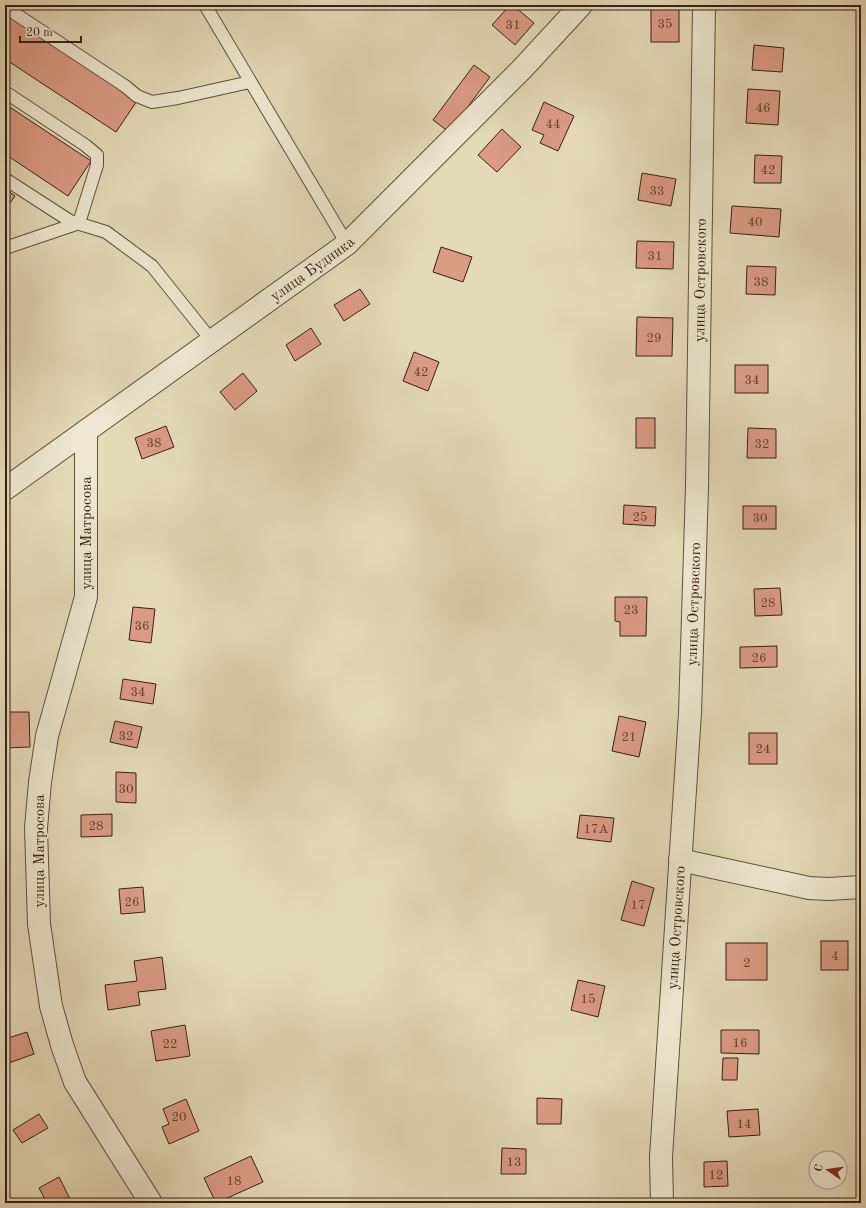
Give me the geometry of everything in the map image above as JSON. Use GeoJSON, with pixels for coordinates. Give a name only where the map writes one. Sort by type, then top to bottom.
{"type":"FeatureCollection","features":[{"type":"Feature","properties":{"kind":"street","name":"улица Будника"},"geometry":{"type":"LineString","coordinates":[[5,489],[347,244],[522,69],[581,5]]}},
{"type":"Feature","properties":{"kind":"street","name":"улица Островского"},"geometry":{"type":"LineString","coordinates":[[662,1203],[662,1149],[690,713],[697,495],[704,5]]}},
{"type":"Feature","properties":{"kind":"street","name":"улица Матросова"},"geometry":{"type":"LineString","coordinates":[[86,431],[86,597],[47,736],[40,782],[36,828],[39,924],[51,1006],[62,1045],[75,1082],[151,1203]]}},
{"type":"Feature","properties":{"kind":"street"},"geometry":{"type":"LineString","coordinates":[[680,860],[808,888],[829,890],[861,887]]}},
{"type":"Feature","properties":{"kind":"lane"},"geometry":{"type":"LineString","coordinates":[[205,5],[347,244]]}},
{"type":"Feature","properties":{"kind":"lane"},"geometry":{"type":"LineString","coordinates":[[5,7],[125,86],[137,96],[152,102],[178,98],[250,82]]}},
{"type":"Feature","properties":{"kind":"lane"},"geometry":{"type":"LineString","coordinates":[[5,92],[85,145],[97,155],[97,165],[79,223]]}},
{"type":"Feature","properties":{"kind":"lane"},"geometry":{"type":"LineString","coordinates":[[5,179],[44,206],[70,221],[106,232],[152,266],[212,341]]}},
{"type":"Feature","properties":{"kind":"lane"},"geometry":{"type":"LineString","coordinates":[[5,248],[79,223]]}},
{"type":"Feature","properties":{"kind":"building"},"geometry":{"type":"Polygon","coordinates":[[[510,5],[513,5],[534,23],[515,45],[492,25],[510,5]]]}},
{"type":"Feature","properties":{"kind":"building"},"geometry":{"type":"Polygon","coordinates":[[[651,5],[679,5],[679,42],[651,42],[651,5]]]}},
{"type":"Feature","properties":{"kind":"building"},"geometry":{"type":"Polygon","coordinates":[[[5,9],[139,98],[116,132],[5,59],[5,9]]]}},
{"type":"Feature","properties":{"kind":"building"},"geometry":{"type":"Polygon","coordinates":[[[754,45],[784,48],[782,72],[752,70],[754,45]]]}},
{"type":"Feature","properties":{"kind":"building"},"geometry":{"type":"Polygon","coordinates":[[[474,65],[490,77],[449,132],[433,120],[474,65]]]}},
{"type":"Feature","properties":{"kind":"building"},"geometry":{"type":"Polygon","coordinates":[[[748,89],[780,91],[778,125],[746,123],[748,89]]]}},
{"type":"Feature","properties":{"kind":"building"},"geometry":{"type":"Polygon","coordinates":[[[544,102],[574,116],[558,151],[540,143],[544,135],[532,130],[544,102]]]}},
{"type":"Feature","properties":{"kind":"building"},"geometry":{"type":"Polygon","coordinates":[[[5,104],[91,161],[68,196],[5,154],[5,104]]]}},
{"type":"Feature","properties":{"kind":"building"},"geometry":{"type":"Polygon","coordinates":[[[502,129],[521,147],[497,172],[478,155],[502,129]]]}},
{"type":"Feature","properties":{"kind":"building"},"geometry":{"type":"Polygon","coordinates":[[[755,155],[782,156],[781,183],[754,183],[755,155]]]}},
{"type":"Feature","properties":{"kind":"building"},"geometry":{"type":"Polygon","coordinates":[[[642,173],[676,179],[671,206],[638,200],[642,173]]]}},
{"type":"Feature","properties":{"kind":"building"},"geometry":{"type":"Polygon","coordinates":[[[5,189],[15,196],[5,210],[5,189]]]}},
{"type":"Feature","properties":{"kind":"building"},"geometry":{"type":"Polygon","coordinates":[[[732,206],[781,209],[779,237],[730,233],[732,206]]]}},
{"type":"Feature","properties":{"kind":"building"},"geometry":{"type":"Polygon","coordinates":[[[637,241],[674,242],[673,269],[636,268],[637,241]]]}},
{"type":"Feature","properties":{"kind":"building"},"geometry":{"type":"Polygon","coordinates":[[[441,247],[472,257],[463,282],[433,272],[441,247]]]}},
{"type":"Feature","properties":{"kind":"building"},"geometry":{"type":"Polygon","coordinates":[[[747,266],[776,267],[775,295],[746,294],[747,266]]]}},
{"type":"Feature","properties":{"kind":"building"},"geometry":{"type":"Polygon","coordinates":[[[360,289],[370,304],[344,321],[334,305],[360,289]]]}},
{"type":"Feature","properties":{"kind":"building"},"geometry":{"type":"Polygon","coordinates":[[[637,317],[673,318],[672,356],[636,356],[637,317]]]}},
{"type":"Feature","properties":{"kind":"building"},"geometry":{"type":"Polygon","coordinates":[[[311,328],[321,344],[295,361],[286,345],[311,328]]]}},
{"type":"Feature","properties":{"kind":"building"},"geometry":{"type":"Polygon","coordinates":[[[414,352],[439,362],[428,391],[403,381],[414,352]]]}},
{"type":"Feature","properties":{"kind":"building"},"geometry":{"type":"Polygon","coordinates":[[[735,365],[768,365],[768,393],[735,393],[735,365]]]}},
{"type":"Feature","properties":{"kind":"building"},"geometry":{"type":"Polygon","coordinates":[[[243,373],[257,391],[235,410],[220,392],[243,373]]]}},
{"type":"Feature","properties":{"kind":"building"},"geometry":{"type":"Polygon","coordinates":[[[636,418],[655,418],[655,448],[636,448],[636,418]]]}},
{"type":"Feature","properties":{"kind":"building"},"geometry":{"type":"Polygon","coordinates":[[[166,426],[174,447],[142,459],[135,438],[166,426]]]}},
{"type":"Feature","properties":{"kind":"building"},"geometry":{"type":"Polygon","coordinates":[[[748,428],[776,429],[776,458],[747,458],[748,428]]]}},
{"type":"Feature","properties":{"kind":"building"},"geometry":{"type":"Polygon","coordinates":[[[624,505],[656,507],[655,526],[623,524],[624,505]]]}},
{"type":"Feature","properties":{"kind":"building"},"geometry":{"type":"Polygon","coordinates":[[[743,506],[776,506],[776,529],[743,529],[743,506]]]}},
{"type":"Feature","properties":{"kind":"building"},"geometry":{"type":"Polygon","coordinates":[[[780,588],[782,615],[755,616],[754,589],[780,588]]]}},
{"type":"Feature","properties":{"kind":"building"},"geometry":{"type":"Polygon","coordinates":[[[615,597],[647,597],[646,636],[620,636],[620,622],[615,621],[615,597]]]}},
{"type":"Feature","properties":{"kind":"building"},"geometry":{"type":"Polygon","coordinates":[[[133,607],[155,609],[151,643],[129,640],[133,607]]]}},
{"type":"Feature","properties":{"kind":"building"},"geometry":{"type":"Polygon","coordinates":[[[777,646],[777,667],[740,668],[740,647],[777,646]]]}},
{"type":"Feature","properties":{"kind":"building"},"geometry":{"type":"Polygon","coordinates":[[[123,679],[156,684],[153,704],[120,699],[123,679]]]}},
{"type":"Feature","properties":{"kind":"building"},"geometry":{"type":"Polygon","coordinates":[[[5,712],[29,712],[30,747],[5,748],[5,712]]]}},
{"type":"Feature","properties":{"kind":"building"},"geometry":{"type":"Polygon","coordinates":[[[619,716],[646,722],[639,757],[612,751],[619,716]]]}},
{"type":"Feature","properties":{"kind":"building"},"geometry":{"type":"Polygon","coordinates":[[[115,721],[142,727],[137,748],[110,742],[115,721]]]}},
{"type":"Feature","properties":{"kind":"building"},"geometry":{"type":"Polygon","coordinates":[[[749,733],[777,733],[777,764],[749,764],[749,733]]]}},
{"type":"Feature","properties":{"kind":"building"},"geometry":{"type":"Polygon","coordinates":[[[116,772],[136,773],[136,803],[116,802],[116,772]]]}},
{"type":"Feature","properties":{"kind":"building"},"geometry":{"type":"Polygon","coordinates":[[[112,814],[112,836],[81,837],[81,815],[112,814]]]}},
{"type":"Feature","properties":{"kind":"building"},"geometry":{"type":"Polygon","coordinates":[[[580,815],[614,818],[611,842],[577,838],[580,815]]]}},
{"type":"Feature","properties":{"kind":"building"},"geometry":{"type":"Polygon","coordinates":[[[632,881],[654,888],[644,926],[621,920],[632,881]]]}},
{"type":"Feature","properties":{"kind":"building"},"geometry":{"type":"Polygon","coordinates":[[[143,887],[145,912],[121,914],[119,889],[143,887]]]}},
{"type":"Feature","properties":{"kind":"building"},"geometry":{"type":"Polygon","coordinates":[[[821,941],[848,941],[848,970],[821,970],[821,941]]]}},
{"type":"Feature","properties":{"kind":"building"},"geometry":{"type":"Polygon","coordinates":[[[726,943],[767,943],[767,980],[726,980],[726,943]]]}},
{"type":"Feature","properties":{"kind":"building"},"geometry":{"type":"Polygon","coordinates":[[[162,957],[166,989],[138,992],[140,1005],[108,1010],[105,985],[137,981],[134,961],[162,957]]]}},
{"type":"Feature","properties":{"kind":"building"},"geometry":{"type":"Polygon","coordinates":[[[578,980],[605,986],[598,1017],[571,1010],[578,980]]]}},
{"type":"Feature","properties":{"kind":"building"},"geometry":{"type":"Polygon","coordinates":[[[185,1025],[190,1056],[156,1061],[151,1031],[185,1025]]]}},
{"type":"Feature","properties":{"kind":"building"},"geometry":{"type":"Polygon","coordinates":[[[721,1030],[759,1030],[759,1054],[721,1053],[721,1030]]]}},
{"type":"Feature","properties":{"kind":"building"},"geometry":{"type":"Polygon","coordinates":[[[27,1032],[34,1054],[6,1064],[5,1039],[27,1032]]]}},
{"type":"Feature","properties":{"kind":"building"},"geometry":{"type":"Polygon","coordinates":[[[723,1058],[738,1058],[737,1080],[722,1080],[723,1058]]]}},
{"type":"Feature","properties":{"kind":"building"},"geometry":{"type":"Polygon","coordinates":[[[537,1098],[562,1099],[561,1124],[537,1124],[537,1098]]]}},
{"type":"Feature","properties":{"kind":"building"},"geometry":{"type":"Polygon","coordinates":[[[186,1099],[199,1131],[169,1144],[162,1127],[169,1124],[163,1109],[186,1099]]]}},
{"type":"Feature","properties":{"kind":"building"},"geometry":{"type":"Polygon","coordinates":[[[758,1109],[760,1135],[729,1137],[727,1111],[758,1109]]]}},
{"type":"Feature","properties":{"kind":"building"},"geometry":{"type":"Polygon","coordinates":[[[39,1114],[48,1128],[22,1143],[13,1130],[39,1114]]]}},
{"type":"Feature","properties":{"kind":"building"},"geometry":{"type":"Polygon","coordinates":[[[502,1148],[526,1149],[526,1174],[501,1174],[502,1148]]]}},
{"type":"Feature","properties":{"kind":"building"},"geometry":{"type":"Polygon","coordinates":[[[251,1156],[263,1182],[216,1203],[204,1178],[251,1156]]]}},
{"type":"Feature","properties":{"kind":"building"},"geometry":{"type":"Polygon","coordinates":[[[727,1161],[728,1186],[704,1187],[704,1162],[727,1161]]]}},
{"type":"Feature","properties":{"kind":"building"},"geometry":{"type":"Polygon","coordinates":[[[59,1177],[72,1203],[47,1203],[39,1188],[59,1177]]]}}]}
